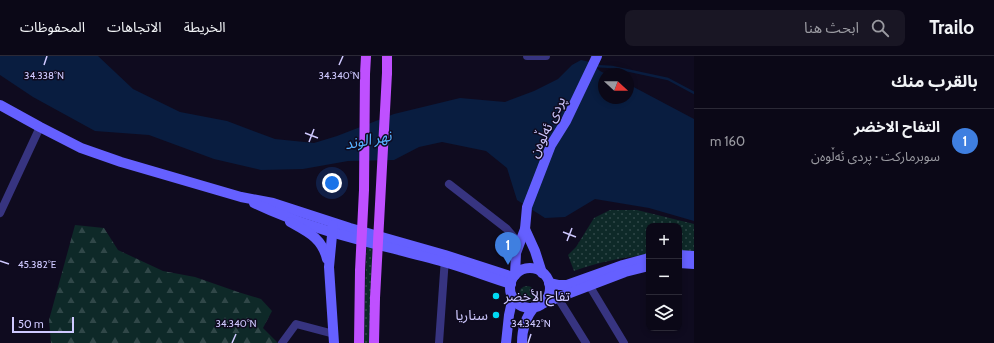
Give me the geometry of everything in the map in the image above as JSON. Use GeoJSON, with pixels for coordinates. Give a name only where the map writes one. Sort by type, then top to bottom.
{"type":"FeatureCollection","features":[{"type":"Feature","properties":{"kind":"main road"},"geometry":{"type":"LineString","coordinates":[[358,343],[364,190],[366,56]]}},
{"type":"Feature","properties":{"kind":"main road"},"geometry":{"type":"LineString","coordinates":[[374,343],[387,56]]}},
{"type":"Feature","properties":{"kind":"street"},"geometry":{"type":"LineString","coordinates":[[528,56],[546,56]]}},
{"type":"Feature","properties":{"kind":"street","name":"پردی ئەڵوەن"},"geometry":{"type":"LineString","coordinates":[[525,229],[527,207],[551,145],[566,121],[595,58]]}},
{"type":"Feature","properties":{"kind":"street"},"geometry":{"type":"LineString","coordinates":[[0,105],[40,128],[82,148],[121,162],[241,197],[273,203],[332,227]]}},
{"type":"Feature","properties":{"kind":"street"},"geometry":{"type":"LineString","coordinates":[[0,213],[40,128]]}},
{"type":"Feature","properties":{"kind":"street"},"geometry":{"type":"LineString","coordinates":[[449,184],[507,229],[519,243]]}},
{"type":"Feature","properties":{"kind":"street"},"geometry":{"type":"LineString","coordinates":[[241,197],[271,211],[296,225],[318,240],[325,251],[329,267]]}},
{"type":"Feature","properties":{"kind":"street"},"geometry":{"type":"LineString","coordinates":[[271,211],[513,279]]}},
{"type":"Feature","properties":{"kind":"street"},"geometry":{"type":"LineString","coordinates":[[282,343],[296,324],[334,338],[329,267],[332,227]]}},
{"type":"Feature","properties":{"kind":"street"},"geometry":{"type":"LineString","coordinates":[[525,229],[516,253],[513,279],[510,289],[513,297],[522,306],[537,306],[625,272],[646,267]]}},
{"type":"Feature","properties":{"kind":"street"},"geometry":{"type":"LineString","coordinates":[[525,229],[535,250],[542,273]]}},
{"type":"Feature","properties":{"kind":"street"},"geometry":{"type":"LineString","coordinates":[[682,255],[694,256]]}},
{"type":"Feature","properties":{"kind":"street"},"geometry":{"type":"LineString","coordinates":[[439,343],[445,259]]}},
{"type":"Feature","properties":{"kind":"street"},"geometry":{"type":"LineString","coordinates":[[549,285],[567,284],[646,259]]}},
{"type":"Feature","properties":{"kind":"street"},"geometry":{"type":"LineString","coordinates":[[682,263],[694,264]]}},
{"type":"Feature","properties":{"kind":"street"},"geometry":{"type":"LineString","coordinates":[[513,279],[525,268],[538,269],[547,278],[549,285],[586,343]]}},
{"type":"Feature","properties":{"kind":"street"},"geometry":{"type":"LineString","coordinates":[[522,343],[525,320],[537,306],[547,298],[549,285]]}},
{"type":"Feature","properties":{"kind":"street"},"geometry":{"type":"LineString","coordinates":[[589,285],[624,343]]}},
{"type":"Feature","properties":{"kind":"street"},"geometry":{"type":"LineString","coordinates":[[506,343],[509,315],[513,297]]}},
{"type":"Feature","properties":{"kind":"green space"},"geometry":{"type":"Polygon","coordinates":[[[610,210],[637,210],[694,224],[694,252],[682,252],[682,223],[646,223],[646,255],[611,260],[574,271],[568,255],[576,247],[594,218],[610,210]]]}},
{"type":"Feature","properties":{"kind":"green space"},"geometry":{"type":"Polygon","coordinates":[[[75,225],[104,228],[118,250],[163,271],[195,277],[261,299],[272,311],[263,328],[278,343],[51,343],[49,320],[75,225]]]}},
{"type":"Feature","properties":{"kind":"green space"},"geometry":{"type":"Polygon","coordinates":[[[367,237],[374,237],[369,343],[363,343],[367,237]]]}},
{"type":"Feature","properties":{"kind":"green space"},"geometry":{"type":"Polygon","coordinates":[[[527,286],[534,291],[535,294],[530,301],[527,302],[520,297],[519,294],[524,287],[527,286]]]}},
{"type":"Feature","properties":{"kind":"water","name":"نهر الوند"},"geometry":{"type":"Polygon","coordinates":[[[0,56],[98,56],[133,89],[180,112],[227,121],[275,139],[314,143],[337,136],[394,114],[460,98],[505,102],[534,91],[558,79],[572,65],[581,60],[590,62],[598,69],[598,104],[634,104],[634,87],[694,119],[694,221],[649,208],[595,199],[565,217],[545,218],[517,200],[507,168],[486,151],[442,142],[419,147],[394,160],[348,161],[303,169],[261,170],[214,159],[149,135],[95,131],[33,97],[0,75],[0,56]]]}},
{"type":"Feature","properties":{"kind":"waterway"},"geometry":{"type":"LineString","coordinates":[[595,66],[612,67],[668,79],[694,93]]}},
{"type":"Feature","properties":{"kind":"place","name":"التفاح الاخضر"},"geometry":{"type":"Point","coordinates":[508,265]}},
{"type":"Feature","properties":{"kind":"place","name":"تفاح الأخضر"},"geometry":{"type":"Point","coordinates":[496,296]}},
{"type":"Feature","properties":{"kind":"place","name":"سناريا"},"geometry":{"type":"Point","coordinates":[496,315]}}]}
